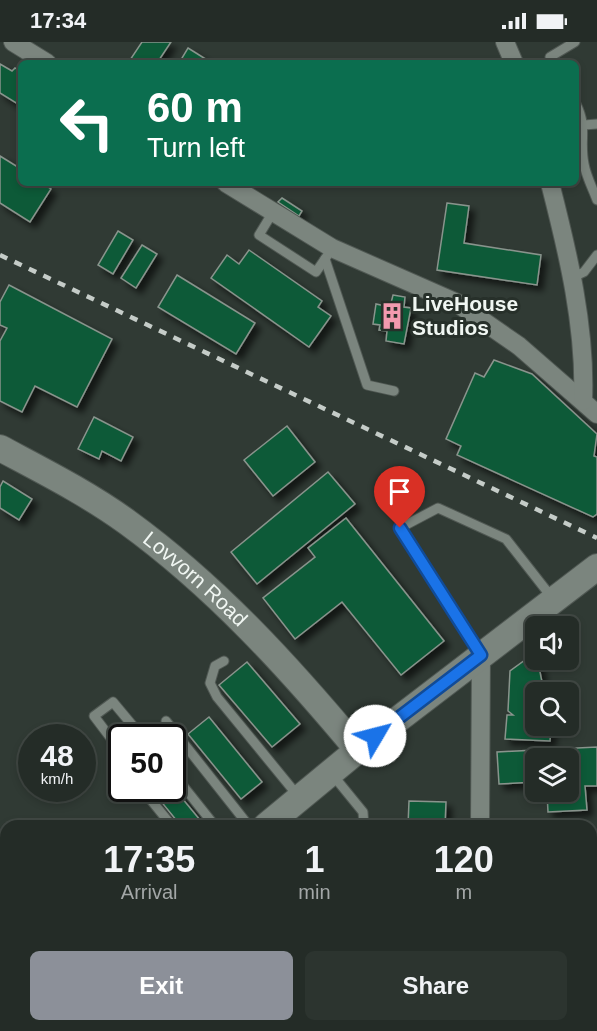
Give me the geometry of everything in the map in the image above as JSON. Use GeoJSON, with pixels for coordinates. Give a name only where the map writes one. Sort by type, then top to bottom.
{"type":"FeatureCollection","features":[{"type":"Feature","properties":{"kind":"street"},"geometry":{"type":"LineString","coordinates":[[13,42],[42,60]]}},
{"type":"Feature","properties":{"kind":"street"},"geometry":{"type":"LineString","coordinates":[[505,42],[513,60]]}},
{"type":"Feature","properties":{"kind":"street"},"geometry":{"type":"LineString","coordinates":[[231,186],[273,212],[328,254],[457,303],[519,346],[597,414]]}},
{"type":"Feature","properties":{"kind":"street"},"geometry":{"type":"LineString","coordinates":[[551,186],[571,278],[584,372],[583,401]]}},
{"type":"Feature","properties":{"kind":"street","name":"Lovvorn Road"},"geometry":{"type":"LineString","coordinates":[[0,448],[68,483],[126,521],[178,562],[230,608],[304,686],[358,750]]}},
{"type":"Feature","properties":{"kind":"street"},"geometry":{"type":"LineString","coordinates":[[273,820],[358,750],[597,567]]}},
{"type":"Feature","properties":{"kind":"street"},"geometry":{"type":"LineString","coordinates":[[480,820],[481,655]]}},
{"type":"Feature","properties":{"kind":"lane"},"geometry":{"type":"LineString","coordinates":[[552,60],[550,57],[575,42]]}},
{"type":"Feature","properties":{"kind":"lane"},"geometry":{"type":"LineString","coordinates":[[579,111],[585,125],[582,138],[584,165],[597,200]]}},
{"type":"Feature","properties":{"kind":"lane"},"geometry":{"type":"LineString","coordinates":[[585,125],[597,124]]}},
{"type":"Feature","properties":{"kind":"lane"},"geometry":{"type":"LineString","coordinates":[[273,212],[259,235],[316,272],[328,254]]}},
{"type":"Feature","properties":{"kind":"lane"},"geometry":{"type":"LineString","coordinates":[[328,254],[367,385],[394,392]]}},
{"type":"Feature","properties":{"kind":"lane"},"geometry":{"type":"LineString","coordinates":[[571,278],[584,272],[597,255]]}},
{"type":"Feature","properties":{"kind":"lane"},"geometry":{"type":"LineString","coordinates":[[481,655],[400,528],[438,508],[506,538],[554,600]]}},
{"type":"Feature","properties":{"kind":"lane"},"geometry":{"type":"LineString","coordinates":[[224,661],[215,666],[210,683],[217,697],[300,798]]}},
{"type":"Feature","properties":{"kind":"lane"},"geometry":{"type":"LineString","coordinates":[[108,734],[94,716],[113,702],[131,724]]}},
{"type":"Feature","properties":{"kind":"lane"},"geometry":{"type":"LineString","coordinates":[[166,722],[244,820]]}},
{"type":"Feature","properties":{"kind":"lane"},"geometry":{"type":"LineString","coordinates":[[331,772],[363,813],[364,820]]}},
{"type":"Feature","properties":{"kind":"lane"},"geometry":{"type":"LineString","coordinates":[[186,790],[210,820]]}},
{"type":"Feature","properties":{"kind":"lane"},"geometry":{"type":"LineString","coordinates":[[153,802],[167,820]]}},
{"type":"Feature","properties":{"kind":"building"},"geometry":{"type":"Polygon","coordinates":[[[142,42],[171,42],[159,60],[130,60],[142,42]]]}},
{"type":"Feature","properties":{"kind":"building"},"geometry":{"type":"Polygon","coordinates":[[[188,48],[207,60],[181,60],[188,48]]]}},
{"type":"Feature","properties":{"kind":"building"},"geometry":{"type":"Polygon","coordinates":[[[0,64],[12,71],[15,68],[18,70],[18,104],[0,93],[0,64]]]}},
{"type":"Feature","properties":{"kind":"building"},"geometry":{"type":"Polygon","coordinates":[[[0,156],[18,167],[18,186],[46,186],[51,189],[30,222],[0,203],[0,156]]]}},
{"type":"Feature","properties":{"kind":"building"},"geometry":{"type":"Polygon","coordinates":[[[282,198],[302,211],[299,216],[278,202],[282,198]]]}},
{"type":"Feature","properties":{"kind":"building"},"geometry":{"type":"Polygon","coordinates":[[[447,203],[469,206],[464,243],[541,255],[537,285],[437,270],[447,203]]]}},
{"type":"Feature","properties":{"kind":"building"},"geometry":{"type":"Polygon","coordinates":[[[118,231],[133,240],[113,274],[98,265],[118,231]]]}},
{"type":"Feature","properties":{"kind":"building"},"geometry":{"type":"Polygon","coordinates":[[[142,245],[157,254],[136,288],[121,278],[142,245]]]}},
{"type":"Feature","properties":{"kind":"building"},"geometry":{"type":"Polygon","coordinates":[[[249,250],[322,301],[318,307],[331,316],[309,347],[211,278],[227,255],[239,264],[249,250]]]}},
{"type":"Feature","properties":{"kind":"building"},"geometry":{"type":"Polygon","coordinates":[[[177,275],[255,323],[236,354],[158,307],[177,275]]]}},
{"type":"Feature","properties":{"kind":"building"},"geometry":{"type":"Polygon","coordinates":[[[9,285],[112,339],[77,407],[35,386],[22,412],[0,401],[0,341],[7,328],[0,325],[0,302],[9,285]]]}},
{"type":"Feature","properties":{"kind":"building","name":"LiveHouse Studios"},"geometry":{"type":"Polygon","coordinates":[[[393,295],[405,297],[404,307],[411,308],[404,344],[386,341],[387,331],[379,330],[380,325],[373,324],[376,304],[390,307],[393,295]]]}},
{"type":"Feature","properties":{"kind":"building"},"geometry":{"type":"Polygon","coordinates":[[[494,360],[532,374],[597,434],[594,456],[597,457],[597,514],[593,517],[457,455],[461,446],[446,439],[475,373],[484,377],[494,360]]]}},
{"type":"Feature","properties":{"kind":"building"},"geometry":{"type":"Polygon","coordinates":[[[94,417],[133,437],[121,461],[102,451],[99,459],[78,449],[94,417]]]}},
{"type":"Feature","properties":{"kind":"building"},"geometry":{"type":"Polygon","coordinates":[[[287,426],[315,462],[273,496],[244,460],[287,426]]]}},
{"type":"Feature","properties":{"kind":"building"},"geometry":{"type":"Polygon","coordinates":[[[328,472],[355,504],[257,584],[231,552],[328,472]]]}},
{"type":"Feature","properties":{"kind":"building"},"geometry":{"type":"Polygon","coordinates":[[[3,481],[32,499],[19,520],[0,508],[0,487],[3,481]]]}},
{"type":"Feature","properties":{"kind":"building"},"geometry":{"type":"Polygon","coordinates":[[[346,518],[444,641],[401,675],[342,602],[295,639],[263,598],[315,557],[308,548],[346,518]]]}},
{"type":"Feature","properties":{"kind":"building"},"geometry":{"type":"Polygon","coordinates":[[[525,660],[525,670],[540,670],[542,682],[525,682],[525,736],[550,736],[550,741],[505,739],[507,715],[513,715],[508,711],[510,671],[525,660]]]}},
{"type":"Feature","properties":{"kind":"building"},"geometry":{"type":"Polygon","coordinates":[[[247,662],[300,724],[272,747],[219,685],[247,662]]]}},
{"type":"Feature","properties":{"kind":"building"},"geometry":{"type":"Polygon","coordinates":[[[209,717],[262,782],[241,799],[188,734],[209,717]]]}},
{"type":"Feature","properties":{"kind":"building"},"geometry":{"type":"Polygon","coordinates":[[[597,747],[597,786],[585,786],[587,810],[548,812],[548,802],[579,802],[579,748],[577,748],[597,747]]]}},
{"type":"Feature","properties":{"kind":"building"},"geometry":{"type":"Polygon","coordinates":[[[525,751],[525,783],[499,784],[497,752],[525,751]]]}},
{"type":"Feature","properties":{"kind":"building"},"geometry":{"type":"Polygon","coordinates":[[[409,801],[446,802],[445,820],[408,820],[409,801]]]}},
{"type":"Feature","properties":{"kind":"building"},"geometry":{"type":"Polygon","coordinates":[[[162,802],[185,802],[200,820],[176,820],[162,802]]]}},
{"type":"Feature","properties":{"kind":"railway"},"geometry":{"type":"LineString","coordinates":[[0,255],[597,538]]}},
{"type":"Feature","properties":{"kind":"place","name":"LiveHouse Studios"},"geometry":{"type":"Point","coordinates":[392,316]}},
{"type":"Feature","properties":{"kind":"route"},"geometry":{"type":"LineString","coordinates":[[375,736],[481,655],[400,528]]}}]}
